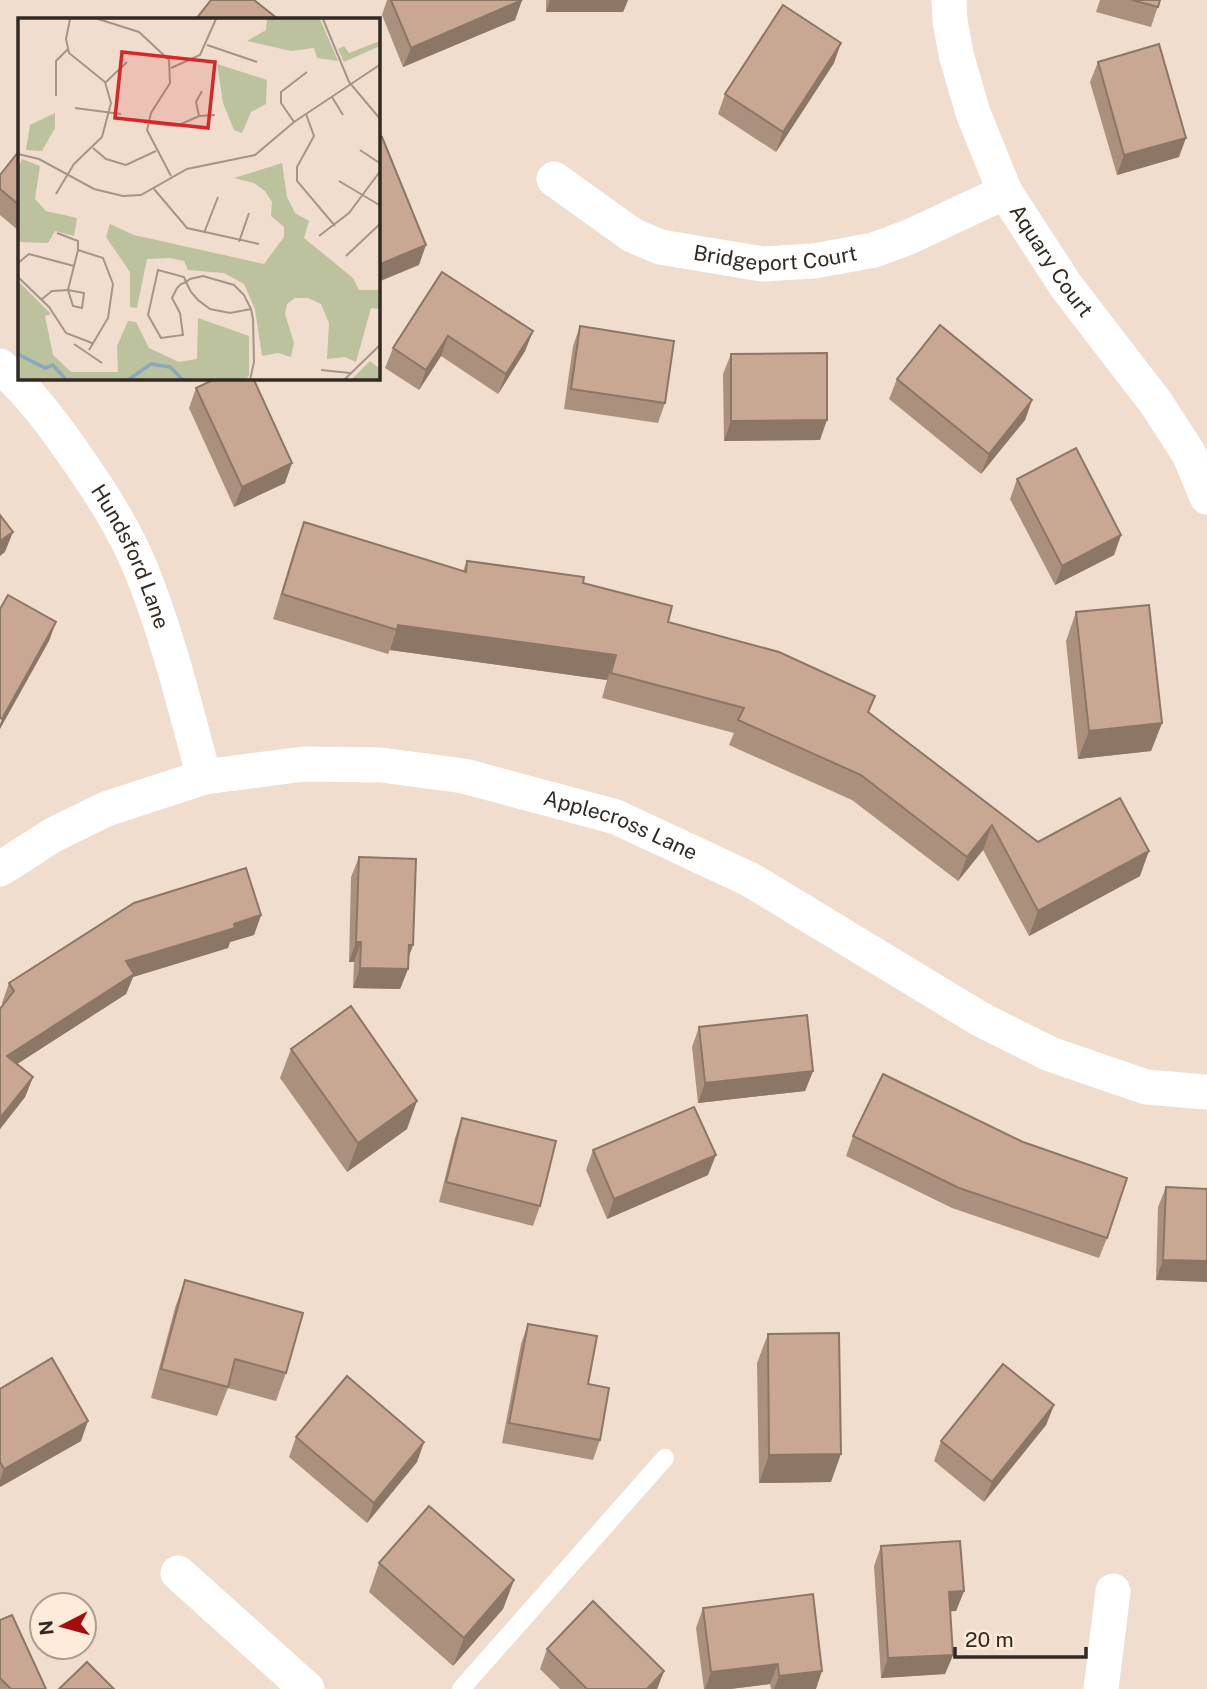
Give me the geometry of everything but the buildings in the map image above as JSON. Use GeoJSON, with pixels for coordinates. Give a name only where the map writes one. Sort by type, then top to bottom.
{"type":"FeatureCollection","features":[{"type":"Feature","properties":{"kind":"street","name":"Aquary Court"},"geometry":{"type":"LineString","coordinates":[[949,0],[956,54],[970,101],[1005,192],[1066,286],[1156,403],[1189,454],[1207,497]]}},
{"type":"Feature","properties":{"kind":"street","name":"Bridgeport Court"},"geometry":{"type":"LineString","coordinates":[[554,178],[632,236],[660,247],[762,264],[814,261],[874,250],[909,237],[1005,192]]}},
{"type":"Feature","properties":{"kind":"street","name":"Hundsford Lane"},"geometry":{"type":"LineString","coordinates":[[0,366],[17,381],[47,416],[100,491],[139,566],[166,637],[204,777]]}},
{"type":"Feature","properties":{"kind":"street","name":"Applecross Lane"},"geometry":{"type":"LineString","coordinates":[[0,869],[53,835],[106,809],[204,777],[304,764],[381,765],[464,776],[616,817],[751,880],[980,1019],[1050,1054],[1146,1087],[1207,1093]]}},
{"type":"Feature","properties":{"kind":"street"},"geometry":{"type":"LineString","coordinates":[[178,1573],[307,1689]]}},
{"type":"Feature","properties":{"kind":"street"},"geometry":{"type":"LineString","coordinates":[[1101,1689],[1113,1591]]}},
{"type":"Feature","properties":{"kind":"lane"},"geometry":{"type":"LineString","coordinates":[[461,1689],[665,1458]]}}]}
